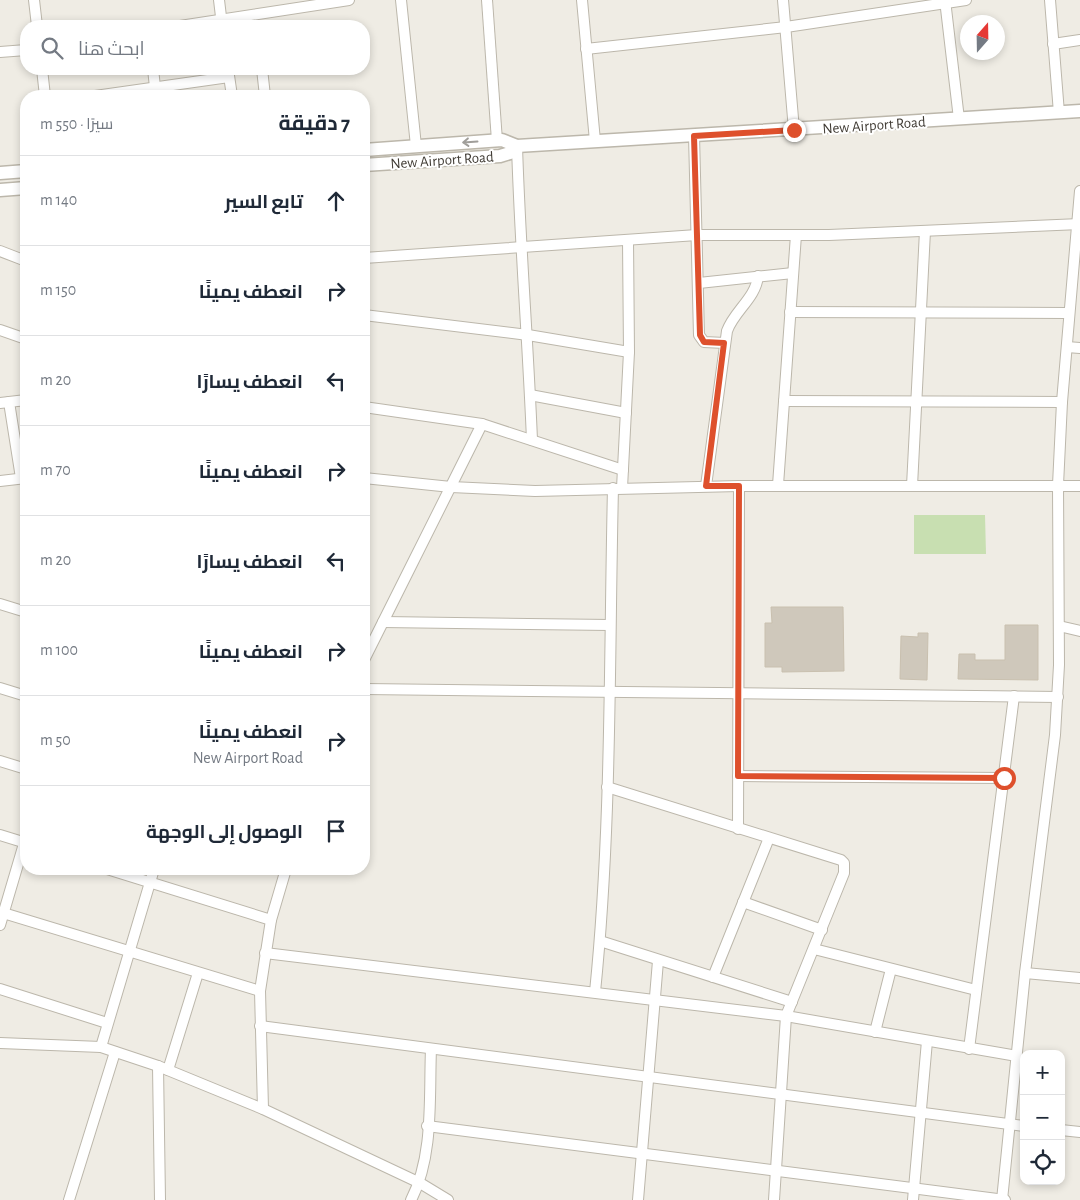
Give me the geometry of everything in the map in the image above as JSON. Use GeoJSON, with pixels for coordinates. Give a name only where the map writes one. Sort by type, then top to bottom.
{"type":"FeatureCollection","features":[{"type":"Feature","properties":{"kind":"street"},"geometry":{"type":"LineString","coordinates":[[34,0],[36,20]]}},
{"type":"Feature","properties":{"kind":"street"},"geometry":{"type":"LineString","coordinates":[[219,0],[222,20]]}},
{"type":"Feature","properties":{"kind":"street"},"geometry":{"type":"LineString","coordinates":[[233,20],[255,14],[349,0]]}},
{"type":"Feature","properties":{"kind":"street"},"geometry":{"type":"LineString","coordinates":[[401,0],[416,146]]}},
{"type":"Feature","properties":{"kind":"street"},"geometry":{"type":"LineString","coordinates":[[487,0],[497,140]]}},
{"type":"Feature","properties":{"kind":"street"},"geometry":{"type":"LineString","coordinates":[[582,0],[595,141]]}},
{"type":"Feature","properties":{"kind":"street"},"geometry":{"type":"LineString","coordinates":[[783,0],[794,130]]}},
{"type":"Feature","properties":{"kind":"street"},"geometry":{"type":"LineString","coordinates":[[586,49],[786,27],[966,0]]}},
{"type":"Feature","properties":{"kind":"street"},"geometry":{"type":"LineString","coordinates":[[1050,0],[1058,113]]}},
{"type":"Feature","properties":{"kind":"street"},"geometry":{"type":"LineString","coordinates":[[946,2],[959,119]]}},
{"type":"Feature","properties":{"kind":"street"},"geometry":{"type":"LineString","coordinates":[[255,14],[256,20]]}},
{"type":"Feature","properties":{"kind":"street"},"geometry":{"type":"LineString","coordinates":[[1053,44],[1080,40]]}},
{"type":"Feature","properties":{"kind":"street"},"geometry":{"type":"LineString","coordinates":[[0,52],[20,50]]}},
{"type":"Feature","properties":{"kind":"street"},"geometry":{"type":"LineString","coordinates":[[43,75],[44,90]]}},
{"type":"Feature","properties":{"kind":"street"},"geometry":{"type":"LineString","coordinates":[[154,75],[156,90]]}},
{"type":"Feature","properties":{"kind":"street"},"geometry":{"type":"LineString","coordinates":[[164,90],[221,75]]}},
{"type":"Feature","properties":{"kind":"street"},"geometry":{"type":"LineString","coordinates":[[229,75],[231,90]]}},
{"type":"Feature","properties":{"kind":"street"},"geometry":{"type":"LineString","coordinates":[[263,75],[264,90]]}},
{"type":"Feature","properties":{"kind":"street","name":"New Airport Road"},"geometry":{"type":"LineString","coordinates":[[370,150],[497,140],[508,141],[517,146],[1080,112]]}},
{"type":"Feature","properties":{"kind":"street"},"geometry":{"type":"LineString","coordinates":[[694,136],[701,340],[704,342],[724,343]]}},
{"type":"Feature","properties":{"kind":"street"},"geometry":{"type":"LineString","coordinates":[[517,146],[520,247],[528,335],[532,440]]}},
{"type":"Feature","properties":{"kind":"street","name":"New Airport Road"},"geometry":{"type":"LineString","coordinates":[[370,165],[500,156],[510,153],[517,146]]}},
{"type":"Feature","properties":{"kind":"street"},"geometry":{"type":"LineString","coordinates":[[0,173],[20,171]]}},
{"type":"Feature","properties":{"kind":"street"},"geometry":{"type":"LineString","coordinates":[[0,190],[20,188]]}},
{"type":"Feature","properties":{"kind":"street"},"geometry":{"type":"LineString","coordinates":[[427,1126],[1003,1200],[1025,972],[1053,757],[1058,697],[1058,485],[1068,313],[1080,191]]}},
{"type":"Feature","properties":{"kind":"street"},"geometry":{"type":"LineString","coordinates":[[370,258],[697,235],[796,235],[1078,224]]}},
{"type":"Feature","properties":{"kind":"street"},"geometry":{"type":"LineString","coordinates":[[912,486],[925,231]]}},
{"type":"Feature","properties":{"kind":"street"},"geometry":{"type":"LineString","coordinates":[[778,485],[796,235]]}},
{"type":"Feature","properties":{"kind":"street"},"geometry":{"type":"LineString","coordinates":[[595,992],[600,941],[607,787],[610,625],[617,488],[623,470],[629,352],[628,240]]}},
{"type":"Feature","properties":{"kind":"street"},"geometry":{"type":"LineString","coordinates":[[0,251],[20,259]]}},
{"type":"Feature","properties":{"kind":"street"},"geometry":{"type":"LineString","coordinates":[[699,283],[793,273]]}},
{"type":"Feature","properties":{"kind":"street"},"geometry":{"type":"LineString","coordinates":[[706,486],[724,343],[730,323],[756,289],[758,276]]}},
{"type":"Feature","properties":{"kind":"street"},"geometry":{"type":"LineString","coordinates":[[790,312],[921,314],[1068,313]]}},
{"type":"Feature","properties":{"kind":"street"},"geometry":{"type":"LineString","coordinates":[[370,316],[528,335],[629,352]]}},
{"type":"Feature","properties":{"kind":"street"},"geometry":{"type":"LineString","coordinates":[[0,330],[20,337]]}},
{"type":"Feature","properties":{"kind":"street"},"geometry":{"type":"LineString","coordinates":[[1067,347],[1080,348]]}},
{"type":"Feature","properties":{"kind":"street"},"geometry":{"type":"LineString","coordinates":[[530,395],[626,413]]}},
{"type":"Feature","properties":{"kind":"street"},"geometry":{"type":"LineString","coordinates":[[20,401],[4,403],[20,463]]}},
{"type":"Feature","properties":{"kind":"street"},"geometry":{"type":"LineString","coordinates":[[784,402],[1062,402]]}},
{"type":"Feature","properties":{"kind":"street"},"geometry":{"type":"LineString","coordinates":[[370,408],[482,424],[623,470]]}},
{"type":"Feature","properties":{"kind":"street"},"geometry":{"type":"LineString","coordinates":[[370,648],[482,424]]}},
{"type":"Feature","properties":{"kind":"street"},"geometry":{"type":"LineString","coordinates":[[0,481],[20,478]]}},
{"type":"Feature","properties":{"kind":"street"},"geometry":{"type":"LineString","coordinates":[[370,479],[536,491],[778,485],[1080,486]]}},
{"type":"Feature","properties":{"kind":"street"},"geometry":{"type":"LineString","coordinates":[[738,829],[739,486]]}},
{"type":"Feature","properties":{"kind":"street"},"geometry":{"type":"LineString","coordinates":[[0,604],[20,610]]}},
{"type":"Feature","properties":{"kind":"street"},"geometry":{"type":"LineString","coordinates":[[383,622],[610,625]]}},
{"type":"Feature","properties":{"kind":"street"},"geometry":{"type":"LineString","coordinates":[[1059,626],[1080,631]]}},
{"type":"Feature","properties":{"kind":"street"},"geometry":{"type":"LineString","coordinates":[[0,688],[20,694]]}},
{"type":"Feature","properties":{"kind":"street"},"geometry":{"type":"LineString","coordinates":[[370,689],[1058,697]]}},
{"type":"Feature","properties":{"kind":"street"},"geometry":{"type":"LineString","coordinates":[[969,1049],[1014,696]]}},
{"type":"Feature","properties":{"kind":"street"},"geometry":{"type":"LineString","coordinates":[[0,761],[20,767]]}},
{"type":"Feature","properties":{"kind":"street"},"geometry":{"type":"LineString","coordinates":[[738,776],[1004,778]]}},
{"type":"Feature","properties":{"kind":"street"},"geometry":{"type":"LineString","coordinates":[[607,787],[841,860],[844,864],[844,873],[786,1016],[774,1200]]}},
{"type":"Feature","properties":{"kind":"street"},"geometry":{"type":"LineString","coordinates":[[0,835],[20,840]]}},
{"type":"Feature","properties":{"kind":"street"},"geometry":{"type":"LineString","coordinates":[[712,977],[769,838]]}},
{"type":"Feature","properties":{"kind":"street"},"geometry":{"type":"LineString","coordinates":[[0,925],[2,913],[20,859]]}},
{"type":"Feature","properties":{"kind":"street"},"geometry":{"type":"LineString","coordinates":[[127,875],[271,920]]}},
{"type":"Feature","properties":{"kind":"street"},"geometry":{"type":"LineString","coordinates":[[100,1047],[152,875]]}},
{"type":"Feature","properties":{"kind":"street"},"geometry":{"type":"LineString","coordinates":[[264,1109],[260,991],[271,920],[284,875]]}},
{"type":"Feature","properties":{"kind":"street"},"geometry":{"type":"LineString","coordinates":[[743,902],[822,930]]}},
{"type":"Feature","properties":{"kind":"street"},"geometry":{"type":"LineString","coordinates":[[2,913],[260,991]]}},
{"type":"Feature","properties":{"kind":"street"},"geometry":{"type":"LineString","coordinates":[[600,941],[792,1002]]}},
{"type":"Feature","properties":{"kind":"street"},"geometry":{"type":"LineString","coordinates":[[814,949],[976,990]]}},
{"type":"Feature","properties":{"kind":"street"},"geometry":{"type":"LineString","coordinates":[[265,953],[786,1016],[1016,1056]]}},
{"type":"Feature","properties":{"kind":"street"},"geometry":{"type":"LineString","coordinates":[[638,1200],[658,961]]}},
{"type":"Feature","properties":{"kind":"street"},"geometry":{"type":"LineString","coordinates":[[875,1032],[891,969]]}},
{"type":"Feature","properties":{"kind":"street"},"geometry":{"type":"LineString","coordinates":[[1025,972],[1080,978]]}},
{"type":"Feature","properties":{"kind":"street"},"geometry":{"type":"LineString","coordinates":[[160,1200],[163,1068],[198,973]]}},
{"type":"Feature","properties":{"kind":"street"},"geometry":{"type":"LineString","coordinates":[[0,990],[106,1023]]}},
{"type":"Feature","properties":{"kind":"street"},"geometry":{"type":"LineString","coordinates":[[260,1026],[1020,1125]]}},
{"type":"Feature","properties":{"kind":"street"},"geometry":{"type":"LineString","coordinates":[[913,1200],[926,1041]]}},
{"type":"Feature","properties":{"kind":"street"},"geometry":{"type":"LineString","coordinates":[[0,1044],[100,1047],[163,1068],[264,1109],[420,1184],[448,1200]]}},
{"type":"Feature","properties":{"kind":"street"},"geometry":{"type":"LineString","coordinates":[[411,1200],[420,1184],[427,1126],[431,1049]]}},
{"type":"Feature","properties":{"kind":"street"},"geometry":{"type":"LineString","coordinates":[[69,1200],[115,1052]]}},
{"type":"Feature","properties":{"kind":"street"},"geometry":{"type":"LineString","coordinates":[[1065,1130],[1080,1132]]}},
{"type":"Feature","properties":{"kind":"green space"},"geometry":{"type":"Polygon","coordinates":[[[914,515],[985,515],[986,554],[914,554],[914,515]]]}},
{"type":"Feature","properties":{"kind":"building"},"geometry":{"type":"Polygon","coordinates":[[[771,607],[843,607],[844,671],[782,672],[782,667],[765,667],[765,623],[772,623],[771,607]]]}},
{"type":"Feature","properties":{"kind":"building"},"geometry":{"type":"Polygon","coordinates":[[[1005,625],[1038,625],[1038,680],[958,679],[959,654],[975,654],[975,660],[1005,660],[1005,625]]]}},
{"type":"Feature","properties":{"kind":"building"},"geometry":{"type":"Polygon","coordinates":[[[918,633],[928,633],[927,680],[900,679],[901,636],[918,637],[918,633]]]}},
{"type":"Feature","properties":{"kind":"route"},"geometry":{"type":"LineString","coordinates":[[794,130],[694,136],[700,335],[701,340],[704,342],[724,343],[706,486],[739,486],[738,776],[1004,778]]}}]}
